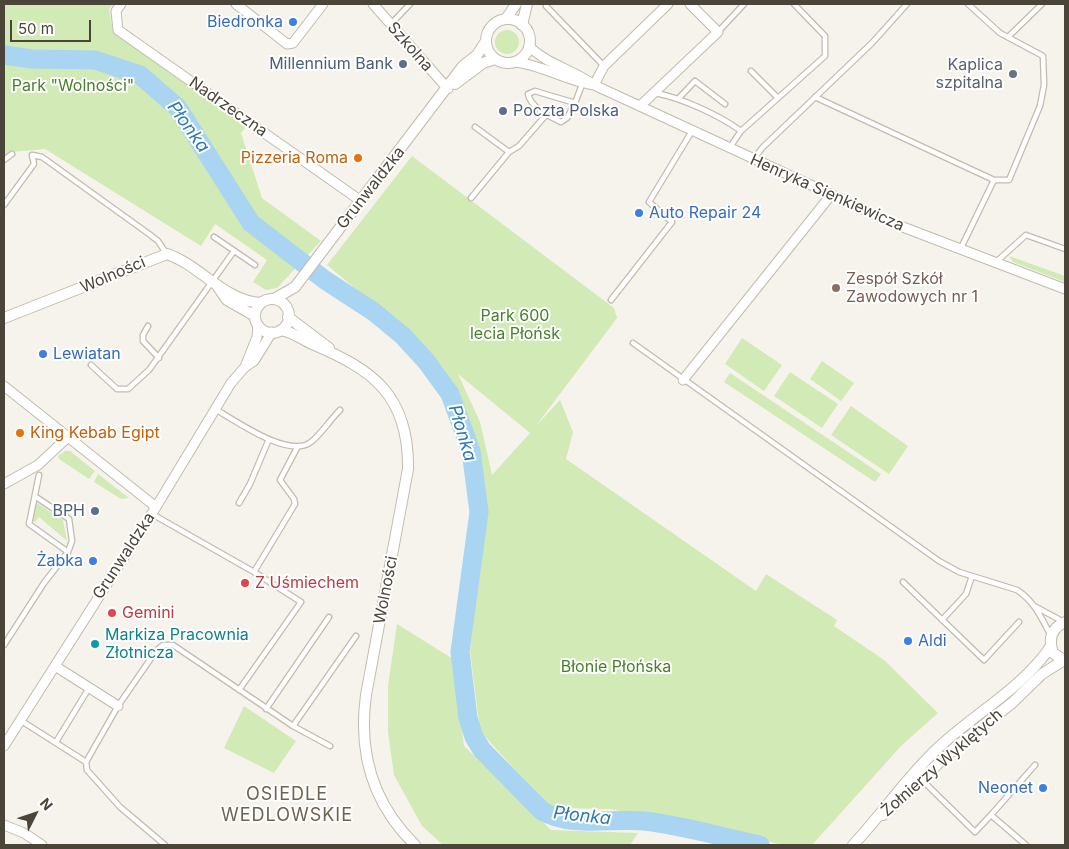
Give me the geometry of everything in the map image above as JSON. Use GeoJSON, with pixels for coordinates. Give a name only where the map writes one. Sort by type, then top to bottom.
{"type":"FeatureCollection","features":[{"type":"Feature","properties":{"kind":"street","name":"Nadrzeczna"},"geometry":{"type":"LineString","coordinates":[[122,4],[116,11],[118,30],[361,201]]}},
{"type":"Feature","properties":{"kind":"street"},"geometry":{"type":"LineString","coordinates":[[236,4],[287,44],[293,43],[324,4]]}},
{"type":"Feature","properties":{"kind":"street","name":"Szkolna"},"geometry":{"type":"LineString","coordinates":[[373,4],[448,89]]}},
{"type":"Feature","properties":{"kind":"street"},"geometry":{"type":"LineString","coordinates":[[506,20],[516,4]]}},
{"type":"Feature","properties":{"kind":"street"},"geometry":{"type":"LineString","coordinates":[[522,25],[527,4]]}},
{"type":"Feature","properties":{"kind":"street"},"geometry":{"type":"LineString","coordinates":[[594,85],[604,66],[668,4]]}},
{"type":"Feature","properties":{"kind":"street"},"geometry":{"type":"LineString","coordinates":[[640,106],[718,32],[690,4]]}},
{"type":"Feature","properties":{"kind":"street"},"geometry":{"type":"LineString","coordinates":[[506,20],[515,21],[522,25],[529,38],[529,46],[524,55],[515,62],[508,63],[495,59],[488,51],[486,41],[490,29],[494,24],[506,20]]}},
{"type":"Feature","properties":{"kind":"street","name":"Grunwaldzka"},"geometry":{"type":"LineString","coordinates":[[274,299],[295,287],[448,89],[463,66],[477,55],[486,41]]}},
{"type":"Feature","properties":{"kind":"street","name":"Henryka Sienkiewicza"},"geometry":{"type":"LineString","coordinates":[[529,46],[584,81]]}},
{"type":"Feature","properties":{"kind":"street","name":"Grunwaldzka"},"geometry":{"type":"LineString","coordinates":[[448,89],[483,63],[495,59]]}},
{"type":"Feature","properties":{"kind":"street","name":"Henryka Sienkiewicza"},"geometry":{"type":"LineString","coordinates":[[515,62],[525,63],[594,85],[895,224],[1065,289]]}},
{"type":"Feature","properties":{"kind":"street"},"geometry":{"type":"LineString","coordinates":[[683,380],[831,195]]}},
{"type":"Feature","properties":{"kind":"street","name":"Wolności"},"geometry":{"type":"LineString","coordinates":[[4,318],[167,254],[181,261],[214,284],[249,301],[261,302]]}},
{"type":"Feature","properties":{"kind":"street","name":"Wolności"},"geometry":{"type":"LineString","coordinates":[[214,284],[228,300],[256,321]]}},
{"type":"Feature","properties":{"kind":"street","name":"Grunwaldzka"},"geometry":{"type":"LineString","coordinates":[[288,314],[295,287]]}},
{"type":"Feature","properties":{"kind":"street"},"geometry":{"type":"LineString","coordinates":[[274,299],[283,303],[288,314],[277,331],[262,329],[256,321],[256,309],[261,302],[274,299]]}},
{"type":"Feature","properties":{"kind":"street","name":"Wolności"},"geometry":{"type":"LineString","coordinates":[[288,314],[334,352]]}},
{"type":"Feature","properties":{"kind":"street","name":"Grunwaldzka"},"geometry":{"type":"LineString","coordinates":[[245,367],[257,337],[256,321]]}},
{"type":"Feature","properties":{"kind":"street","name":"Grunwaldzka"},"geometry":{"type":"LineString","coordinates":[[4,746],[231,383],[245,367],[254,361],[277,331]]}},
{"type":"Feature","properties":{"kind":"street","name":"Wolności"},"geometry":{"type":"LineString","coordinates":[[277,331],[334,352],[365,370],[388,395],[404,428],[408,450],[408,469],[366,695],[363,726],[366,757],[374,786],[391,818],[415,845]]}},
{"type":"Feature","properties":{"kind":"street"},"geometry":{"type":"LineString","coordinates":[[4,386],[68,437],[153,510]]}},
{"type":"Feature","properties":{"kind":"street"},"geometry":{"type":"LineString","coordinates":[[4,484],[38,465],[68,437]]}},
{"type":"Feature","properties":{"kind":"street"},"geometry":{"type":"LineString","coordinates":[[38,465],[39,475]]}},
{"type":"Feature","properties":{"kind":"street","name":"Żołnierzy Wyklętych"},"geometry":{"type":"LineString","coordinates":[[918,775],[961,728],[1026,676],[1051,641],[1054,629],[1065,622]]}},
{"type":"Feature","properties":{"kind":"street"},"geometry":{"type":"LineString","coordinates":[[1051,641],[1053,653],[1064,660]]}},
{"type":"Feature","properties":{"kind":"street","name":"Żołnierzy Wyklętych"},"geometry":{"type":"LineString","coordinates":[[853,845],[875,822],[892,797],[1042,674],[1064,660]]}},
{"type":"Feature","properties":{"kind":"street"},"geometry":{"type":"LineString","coordinates":[[55,666],[118,706]]}},
{"type":"Feature","properties":{"kind":"street"},"geometry":{"type":"LineString","coordinates":[[4,825],[24,833],[42,845]]}},
{"type":"Feature","properties":{"kind":"lane"},"geometry":{"type":"LineString","coordinates":[[391,24],[410,4]]}},
{"type":"Feature","properties":{"kind":"lane"},"geometry":{"type":"LineString","coordinates":[[718,32],[744,4]]}},
{"type":"Feature","properties":{"kind":"lane"},"geometry":{"type":"LineString","coordinates":[[729,148],[741,131],[777,97],[826,56],[826,36],[794,4]]}},
{"type":"Feature","properties":{"kind":"lane"},"geometry":{"type":"LineString","coordinates":[[754,160],[762,148],[872,43],[907,4]]}},
{"type":"Feature","properties":{"kind":"lane"},"geometry":{"type":"LineString","coordinates":[[815,97],[994,180],[1008,180],[1040,106],[1044,85],[1043,56],[1008,37],[968,4]]}},
{"type":"Feature","properties":{"kind":"lane"},"geometry":{"type":"LineString","coordinates":[[1008,37],[1042,4]]}},
{"type":"Feature","properties":{"kind":"lane"},"geometry":{"type":"LineString","coordinates":[[546,6],[604,66]]}},
{"type":"Feature","properties":{"kind":"lane"},"geometry":{"type":"LineString","coordinates":[[751,71],[777,97]]}},
{"type":"Feature","properties":{"kind":"lane"},"geometry":{"type":"LineString","coordinates":[[678,99],[695,80],[726,104]]}},
{"type":"Feature","properties":{"kind":"lane"},"geometry":{"type":"LineString","coordinates":[[575,103],[535,91],[528,94],[530,101],[546,114],[561,122],[567,118],[575,103],[584,81]]}},
{"type":"Feature","properties":{"kind":"lane"},"geometry":{"type":"LineString","coordinates":[[654,93],[678,99],[730,123],[741,131]]}},
{"type":"Feature","properties":{"kind":"lane"},"geometry":{"type":"LineString","coordinates":[[471,198],[509,152],[519,146],[546,114]]}},
{"type":"Feature","properties":{"kind":"lane"},"geometry":{"type":"LineString","coordinates":[[475,127],[509,152]]}},
{"type":"Feature","properties":{"kind":"lane"},"geometry":{"type":"LineString","coordinates":[[611,300],[672,222],[649,202],[692,131]]}},
{"type":"Feature","properties":{"kind":"lane"},"geometry":{"type":"LineString","coordinates":[[4,160],[12,154]]}},
{"type":"Feature","properties":{"kind":"lane"},"geometry":{"type":"LineString","coordinates":[[4,205],[34,164],[32,155],[42,157],[150,234],[158,241],[167,254]]}},
{"type":"Feature","properties":{"kind":"lane"},"geometry":{"type":"LineString","coordinates":[[960,250],[994,180]]}},
{"type":"Feature","properties":{"kind":"lane"},"geometry":{"type":"LineString","coordinates":[[996,262],[1026,235],[1065,250]]}},
{"type":"Feature","properties":{"kind":"lane"},"geometry":{"type":"LineString","coordinates":[[214,237],[255,265]]}},
{"type":"Feature","properties":{"kind":"lane"},"geometry":{"type":"LineString","coordinates":[[91,365],[107,382],[122,390],[140,380],[159,358],[214,284],[234,251]]}},
{"type":"Feature","properties":{"kind":"lane"},"geometry":{"type":"LineString","coordinates":[[148,326],[144,332],[143,341],[159,358]]}},
{"type":"Feature","properties":{"kind":"lane"},"geometry":{"type":"LineString","coordinates":[[632,343],[919,548],[959,572],[1017,590],[1036,607],[1065,622]]}},
{"type":"Feature","properties":{"kind":"lane"},"geometry":{"type":"LineString","coordinates":[[215,409],[269,439],[297,448]]}},
{"type":"Feature","properties":{"kind":"lane"},"geometry":{"type":"LineString","coordinates":[[254,572],[295,504],[294,499],[280,480],[297,448],[310,442],[340,410]]}},
{"type":"Feature","properties":{"kind":"lane"},"geometry":{"type":"LineString","coordinates":[[239,503],[250,484],[269,439]]}},
{"type":"Feature","properties":{"kind":"lane"},"geometry":{"type":"LineString","coordinates":[[39,475],[29,524],[68,552]]}},
{"type":"Feature","properties":{"kind":"lane"},"geometry":{"type":"LineString","coordinates":[[4,645],[44,583],[68,552],[72,541],[69,519],[36,497]]}},
{"type":"Feature","properties":{"kind":"lane"},"geometry":{"type":"LineString","coordinates":[[153,510],[301,602],[239,690]]}},
{"type":"Feature","properties":{"kind":"lane"},"geometry":{"type":"LineString","coordinates":[[942,620],[966,594],[972,576]]}},
{"type":"Feature","properties":{"kind":"lane"},"geometry":{"type":"LineString","coordinates":[[904,582],[984,660],[1018,622]]}},
{"type":"Feature","properties":{"kind":"lane"},"geometry":{"type":"LineString","coordinates":[[1036,607],[1051,641]]}},
{"type":"Feature","properties":{"kind":"lane"},"geometry":{"type":"LineString","coordinates":[[266,709],[329,617]]}},
{"type":"Feature","properties":{"kind":"lane"},"geometry":{"type":"LineString","coordinates":[[293,726],[356,636]]}},
{"type":"Feature","properties":{"kind":"lane"},"geometry":{"type":"LineString","coordinates":[[164,845],[120,807],[87,770],[86,762],[118,706],[156,650],[163,646],[173,645],[266,709],[330,746]]}},
{"type":"Feature","properties":{"kind":"lane"},"geometry":{"type":"LineString","coordinates":[[56,742],[89,688]]}},
{"type":"Feature","properties":{"kind":"lane"},"geometry":{"type":"LineString","coordinates":[[20,720],[86,762]]}},
{"type":"Feature","properties":{"kind":"lane"},"geometry":{"type":"LineString","coordinates":[[918,775],[975,832],[1035,765]]}},
{"type":"Feature","properties":{"kind":"lane"},"geometry":{"type":"LineString","coordinates":[[991,815],[1026,845]]}},
{"type":"Feature","properties":{"kind":"green space","name":"Park \"Wolności\""},"geometry":{"type":"Polygon","coordinates":[[[4,4],[113,4],[109,9],[113,32],[246,127],[241,133],[262,198],[321,241],[277,288],[266,290],[253,282],[267,260],[215,224],[201,246],[45,149],[12,152],[4,157],[4,4]]]}},
{"type":"Feature","properties":{"kind":"green space"},"geometry":{"type":"Polygon","coordinates":[[[507,30],[516,33],[519,42],[516,51],[507,54],[498,51],[495,42],[498,33],[507,30]]]}},
{"type":"Feature","properties":{"kind":"green space","name":"Błonie Płońska"},"geometry":{"type":"Polygon","coordinates":[[[412,156],[614,308],[617,318],[535,427],[560,400],[573,432],[566,459],[756,591],[766,574],[837,620],[834,626],[884,660],[938,713],[901,746],[812,845],[784,845],[610,809],[550,808],[480,731],[470,651],[485,512],[475,449],[455,392],[415,338],[327,265],[412,156]],[[458,374],[480,422],[492,475],[530,433],[458,374]]]}},
{"type":"Feature","properties":{"kind":"green space"},"geometry":{"type":"Polygon","coordinates":[[[1009,256],[1065,276],[1065,282],[1013,262],[1009,256]]]}},
{"type":"Feature","properties":{"kind":"green space"},"geometry":{"type":"Polygon","coordinates":[[[742,338],[782,365],[764,391],[725,364],[742,338]]]}},
{"type":"Feature","properties":{"kind":"green space"},"geometry":{"type":"Polygon","coordinates":[[[822,361],[854,383],[841,401],[810,379],[822,361]]]}},
{"type":"Feature","properties":{"kind":"green space"},"geometry":{"type":"Polygon","coordinates":[[[790,372],[838,404],[822,428],[774,396],[790,372]]]}},
{"type":"Feature","properties":{"kind":"green space"},"geometry":{"type":"Polygon","coordinates":[[[730,373],[881,474],[875,482],[724,382],[730,373]]]}},
{"type":"Feature","properties":{"kind":"green space"},"geometry":{"type":"Polygon","coordinates":[[[851,406],[908,446],[889,474],[831,435],[851,406]]]}},
{"type":"Feature","properties":{"kind":"green space"},"geometry":{"type":"Polygon","coordinates":[[[65,451],[70,451],[95,471],[89,479],[59,459],[58,456],[65,451]]]}},
{"type":"Feature","properties":{"kind":"green space"},"geometry":{"type":"Polygon","coordinates":[[[98,474],[129,498],[121,499],[94,482],[98,474]]]}},
{"type":"Feature","properties":{"kind":"green space"},"geometry":{"type":"Polygon","coordinates":[[[37,503],[63,520],[67,541],[39,517],[35,522],[32,520],[37,503]]]}},
{"type":"Feature","properties":{"kind":"green space"},"geometry":{"type":"Polygon","coordinates":[[[397,624],[453,659],[464,746],[551,830],[638,833],[630,845],[443,845],[422,826],[394,775],[388,732],[388,686],[397,624]]]}},
{"type":"Feature","properties":{"kind":"green space"},"geometry":{"type":"Polygon","coordinates":[[[244,706],[296,741],[274,773],[224,748],[244,706]]]}},
{"type":"Feature","properties":{"kind":"waterway","name":"Płonka"},"geometry":{"type":"LineString","coordinates":[[4,55],[32,59],[95,60],[140,75],[178,108],[251,223],[325,280],[374,312],[403,336],[426,361],[450,394],[471,451],[479,512],[460,652],[468,718],[474,737],[482,750],[542,811],[553,816],[578,821],[644,821],[687,828],[760,845]]}},
{"type":"Feature","properties":{"kind":"waterway","name":"Płonka"},"geometry":{"type":"LineString","coordinates":[[732,845],[735,840]]}},
{"type":"Feature","properties":{"kind":"place","name":"Biedronka"},"geometry":{"type":"Point","coordinates":[293,22]}},
{"type":"Feature","properties":{"kind":"place","name":"Millennium Bank"},"geometry":{"type":"Point","coordinates":[403,64]}},
{"type":"Feature","properties":{"kind":"place","name":"Kaplica szpitalna"},"geometry":{"type":"Point","coordinates":[1013,74]}},
{"type":"Feature","properties":{"kind":"place","name":"Poczta Polska"},"geometry":{"type":"Point","coordinates":[503,111]}},
{"type":"Feature","properties":{"kind":"place","name":"Pizzeria Roma"},"geometry":{"type":"Point","coordinates":[358,158]}},
{"type":"Feature","properties":{"kind":"place","name":"Auto Repair 24"},"geometry":{"type":"Point","coordinates":[639,213]}},
{"type":"Feature","properties":{"kind":"place","name":"Zespół Szkół Zawodowych nr 1"},"geometry":{"type":"Point","coordinates":[836,288]}},
{"type":"Feature","properties":{"kind":"place","name":"Lewiatan"},"geometry":{"type":"Point","coordinates":[43,354]}},
{"type":"Feature","properties":{"kind":"place","name":"King Kebab Egipt"},"geometry":{"type":"Point","coordinates":[20,433]}},
{"type":"Feature","properties":{"kind":"place","name":"BPH"},"geometry":{"type":"Point","coordinates":[95,511]}},
{"type":"Feature","properties":{"kind":"place","name":"Żabka"},"geometry":{"type":"Point","coordinates":[93,561]}},
{"type":"Feature","properties":{"kind":"place","name":"Z Uśmiechem"},"geometry":{"type":"Point","coordinates":[245,583]}},
{"type":"Feature","properties":{"kind":"place","name":"Gemini"},"geometry":{"type":"Point","coordinates":[112,613]}},
{"type":"Feature","properties":{"kind":"place","name":"Aldi"},"geometry":{"type":"Point","coordinates":[908,641]}},
{"type":"Feature","properties":{"kind":"place","name":"Markiza Pracownia Złotnicza"},"geometry":{"type":"Point","coordinates":[95,644]}},
{"type":"Feature","properties":{"kind":"place","name":"Neonet"},"geometry":{"type":"Point","coordinates":[1043,788]}},
{"type":"Feature","properties":{"kind":"district","name":"OSIEDLE WEDLOWSKIE"},"geometry":{"type":"Point","coordinates":[287,805]}},
{"type":"Feature","properties":{"kind":"park label","name":"Park 600 lecia Płońsk"},"geometry":{"type":"Point","coordinates":[515,325]}}]}
